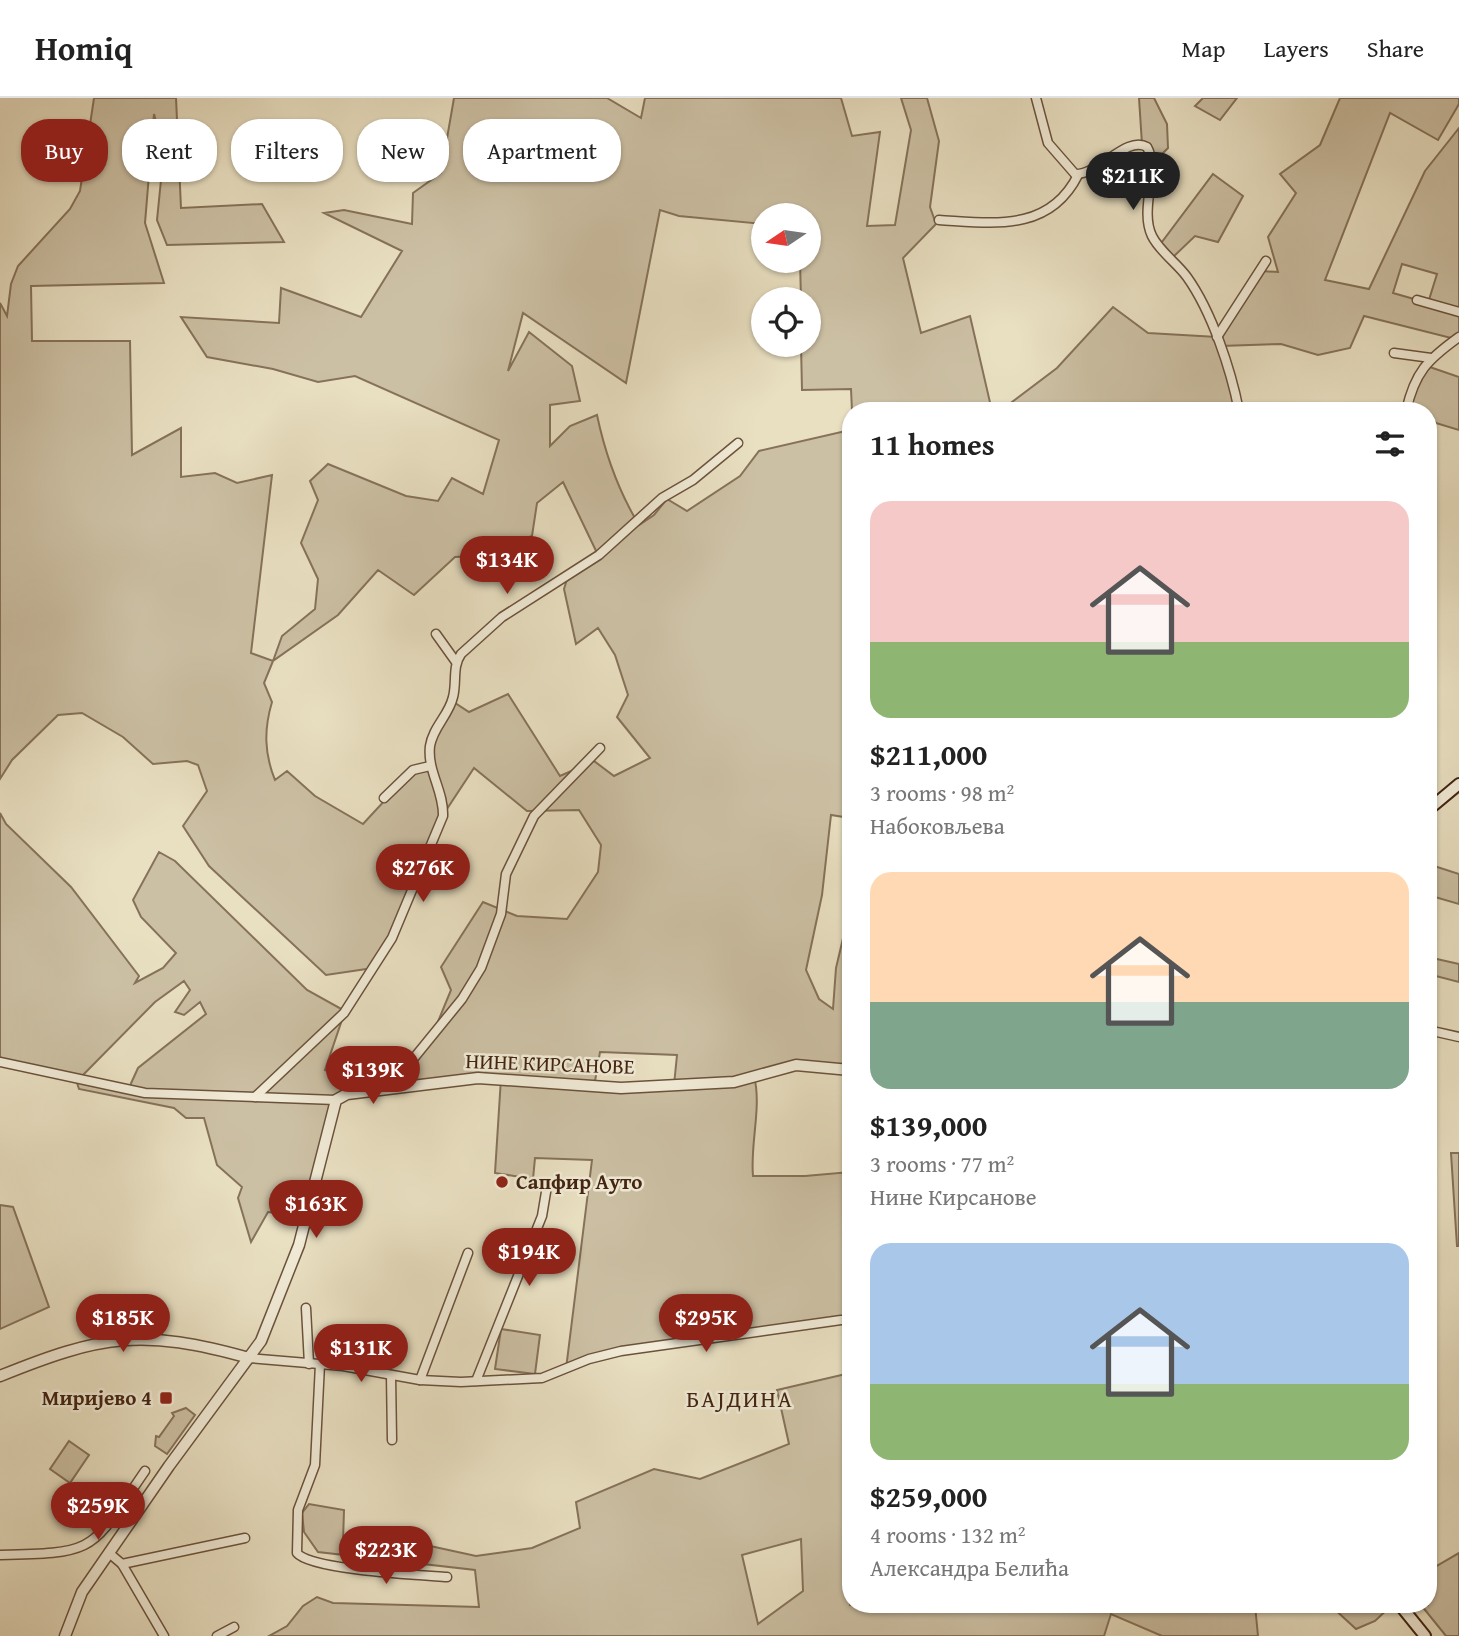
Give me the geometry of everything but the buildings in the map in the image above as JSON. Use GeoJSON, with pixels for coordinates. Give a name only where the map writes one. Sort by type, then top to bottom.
{"type":"FeatureCollection","features":[{"type":"Feature","properties":{"kind":"main road"},"geometry":{"type":"LineString","coordinates":[[1437,802],[1459,784]]}},
{"type":"Feature","properties":{"kind":"main road"},"geometry":{"type":"LineString","coordinates":[[1406,1613],[1425,1636]]}},
{"type":"Feature","properties":{"kind":"street"},"geometry":{"type":"LineString","coordinates":[[1036,98],[1048,143],[1078,175]]}},
{"type":"Feature","properties":{"kind":"street"},"geometry":{"type":"LineString","coordinates":[[939,220],[993,224],[1023,221],[1053,208],[1078,175],[1094,169],[1129,146],[1142,144],[1147,147],[1151,165],[1147,197],[1151,234],[1190,282],[1230,370],[1237,402]]}},
{"type":"Feature","properties":{"kind":"street"},"geometry":{"type":"LineString","coordinates":[[1217,337],[1266,261]]}},
{"type":"Feature","properties":{"kind":"street"},"geometry":{"type":"LineString","coordinates":[[1417,300],[1459,312]]}},
{"type":"Feature","properties":{"kind":"street"},"geometry":{"type":"LineString","coordinates":[[1408,402],[1415,378],[1431,358],[1459,337]]}},
{"type":"Feature","properties":{"kind":"street"},"geometry":{"type":"LineString","coordinates":[[1394,353],[1431,358]]}},
{"type":"Feature","properties":{"kind":"street"},"geometry":{"type":"LineString","coordinates":[[456,662],[502,617],[598,555],[662,498],[692,480],[738,443]]}},
{"type":"Feature","properties":{"kind":"street"},"geometry":{"type":"LineString","coordinates":[[255,1097],[344,1013],[392,938],[443,816],[444,799],[430,766],[434,730],[453,701],[456,662],[436,634]]}},
{"type":"Feature","properties":{"kind":"street"},"geometry":{"type":"LineString","coordinates":[[400,1087],[405,1069],[462,999],[481,968],[501,914],[506,874],[534,816],[600,748]]}},
{"type":"Feature","properties":{"kind":"street"},"geometry":{"type":"LineString","coordinates":[[384,798],[413,770],[430,766]]}},
{"type":"Feature","properties":{"kind":"street"},"geometry":{"type":"LineString","coordinates":[[1437,1032],[1459,1037]]}},
{"type":"Feature","properties":{"kind":"street","name":"НИНЕ КИРСАНОВЕ"},"geometry":{"type":"LineString","coordinates":[[0,1062],[145,1093],[336,1100],[347,1094],[501,1078],[600,1088],[734,1082],[796,1065],[842,1069]]}},
{"type":"Feature","properties":{"kind":"street"},"geometry":{"type":"LineString","coordinates":[[65,1636],[82,1592],[169,1466],[249,1358],[270,1322],[290,1270],[336,1100]]}},
{"type":"Feature","properties":{"kind":"street"},"geometry":{"type":"LineString","coordinates":[[477,1381],[542,1216],[547,1186]]}},
{"type":"Feature","properties":{"kind":"street"},"geometry":{"type":"LineString","coordinates":[[420,1380],[468,1253]]}},
{"type":"Feature","properties":{"kind":"street"},"geometry":{"type":"LineString","coordinates":[[306,1308],[309,1364]]}},
{"type":"Feature","properties":{"kind":"street"},"geometry":{"type":"LineString","coordinates":[[0,1376],[64,1351],[120,1339],[183,1343],[249,1358],[320,1364],[420,1380],[542,1378],[589,1359],[621,1351],[841,1320]]}},
{"type":"Feature","properties":{"kind":"street"},"geometry":{"type":"LineString","coordinates":[[320,1364],[315,1465],[298,1510],[297,1553],[302,1560],[329,1566],[447,1577]]}},
{"type":"Feature","properties":{"kind":"street"},"geometry":{"type":"LineString","coordinates":[[391,1375],[392,1440]]}},
{"type":"Feature","properties":{"kind":"street"},"geometry":{"type":"LineString","coordinates":[[0,1555],[57,1554],[87,1547],[108,1526],[145,1471]]}},
{"type":"Feature","properties":{"kind":"street"},"geometry":{"type":"LineString","coordinates":[[122,1564],[245,1538]]}},
{"type":"Feature","properties":{"kind":"street"},"geometry":{"type":"LineString","coordinates":[[109,1553],[122,1564],[164,1636]]}},
{"type":"Feature","properties":{"kind":"street"},"geometry":{"type":"LineString","coordinates":[[217,1636],[234,1627]]}},
{"type":"Feature","properties":{"kind":"shaded area"},"geometry":{"type":"Polygon","coordinates":[[[94,98],[176,98],[177,119],[155,119],[154,114],[154,119],[122,119],[122,182],[148,182],[145,223],[164,283],[31,286],[32,341],[130,341],[132,455],[181,428],[181,477],[215,473],[237,483],[272,475],[251,653],[273,661],[282,636],[315,609],[318,579],[301,543],[318,500],[310,481],[328,464],[406,496],[438,501],[452,478],[483,494],[499,440],[355,376],[318,382],[273,369],[207,357],[181,317],[279,323],[281,288],[361,317],[402,251],[324,213],[344,210],[412,224],[413,193],[428,182],[449,182],[449,127],[454,98],[607,98],[641,118],[645,98],[841,98],[852,136],[880,132],[867,226],[895,225],[911,130],[901,98],[927,98],[939,141],[930,207],[936,224],[903,258],[921,333],[970,316],[990,402],[852,402],[851,389],[802,390],[801,357],[821,357],[821,287],[801,287],[800,273],[821,273],[821,203],[751,203],[751,223],[679,216],[660,210],[626,383],[523,313],[508,371],[529,332],[572,366],[580,401],[550,405],[550,446],[570,426],[597,415],[614,472],[639,525],[654,515],[667,499],[687,511],[740,476],[759,451],[842,432],[842,817],[831,815],[822,895],[806,970],[819,999],[833,1009],[836,968],[842,943],[842,1068],[796,1065],[754,1076],[757,1100],[753,1176],[842,1173],[842,1317],[669,1343],[566,1369],[592,1160],[535,1158],[533,1179],[495,1173],[501,1078],[336,1100],[307,1217],[268,1212],[251,1242],[238,1198],[242,1187],[217,1165],[204,1118],[186,1118],[174,1108],[79,1089],[76,1080],[0,1062],[0,813],[6,824],[71,887],[139,976],[135,983],[163,968],[176,953],[141,917],[133,900],[159,852],[175,861],[307,990],[345,1011],[325,1070],[343,1075],[371,1072],[396,1059],[404,1069],[430,1041],[451,990],[441,967],[483,902],[517,916],[567,919],[598,872],[601,845],[579,810],[527,811],[474,768],[443,815],[392,938],[373,968],[326,975],[209,866],[183,826],[207,791],[198,765],[187,761],[153,764],[123,737],[82,713],[58,715],[12,760],[0,779],[0,303],[7,316],[11,284],[18,266],[70,209],[80,191],[81,182],[108,182],[108,119],[91,119],[94,98]],[[563,482],[537,503],[532,536],[476,556],[455,557],[414,595],[378,570],[338,615],[273,661],[264,683],[272,702],[267,751],[275,780],[287,771],[315,796],[363,824],[413,770],[430,766],[430,747],[452,701],[469,712],[508,694],[560,776],[594,761],[614,776],[650,758],[617,717],[628,695],[615,655],[598,628],[576,644],[564,589],[568,576],[598,555],[563,482]],[[184,981],[155,1002],[80,1078],[128,1090],[138,1068],[206,1014],[200,1002],[184,1015],[175,1012],[190,990],[184,981]],[[600,1052],[594,1087],[674,1085],[677,1055],[600,1052]]]}},
{"type":"Feature","properties":{"kind":"shaded area"},"geometry":{"type":"Polygon","coordinates":[[[1139,98],[1154,98],[1167,124],[1168,148],[1151,165],[1142,144],[1139,98]]]}},
{"type":"Feature","properties":{"kind":"shaded area"},"geometry":{"type":"Polygon","coordinates":[[[1203,98],[1237,98],[1220,120],[1195,106],[1203,98]]]}},
{"type":"Feature","properties":{"kind":"shaded area"},"geometry":{"type":"Polygon","coordinates":[[[1340,98],[1459,98],[1459,104],[1438,140],[1390,113],[1325,280],[1369,289],[1425,171],[1459,128],[1459,337],[1455,339],[1364,316],[1350,348],[1318,355],[1281,344],[1221,346],[1237,402],[1012,402],[1057,368],[1113,307],[1148,333],[1217,337],[1261,271],[1278,272],[1268,237],[1296,193],[1280,174],[1320,145],[1340,98]],[[1402,264],[1393,293],[1428,303],[1437,274],[1402,264]]]}},
{"type":"Feature","properties":{"kind":"shaded area"},"geometry":{"type":"Polygon","coordinates":[[[1213,174],[1243,196],[1218,242],[1195,236],[1171,259],[1159,246],[1213,174]]]}},
{"type":"Feature","properties":{"kind":"shaded area"},"geometry":{"type":"Polygon","coordinates":[[[161,182],[180,182],[181,208],[262,204],[284,242],[167,245],[157,220],[161,182]]]}},
{"type":"Feature","properties":{"kind":"shaded area"},"geometry":{"type":"Polygon","coordinates":[[[1424,365],[1459,377],[1459,430],[1437,423],[1437,402],[1408,401],[1424,365]]]}},
{"type":"Feature","properties":{"kind":"shaded area"},"geometry":{"type":"Polygon","coordinates":[[[1437,867],[1459,874],[1459,904],[1437,898],[1437,867]]]}},
{"type":"Feature","properties":{"kind":"shaded area"},"geometry":{"type":"Polygon","coordinates":[[[1437,959],[1459,964],[1459,982],[1437,976],[1437,959]]]}},
{"type":"Feature","properties":{"kind":"shaded area"},"geometry":{"type":"Polygon","coordinates":[[[1451,1153],[1459,1153],[1459,1246],[1457,1246],[1451,1153]]]}},
{"type":"Feature","properties":{"kind":"shaded area"},"geometry":{"type":"Polygon","coordinates":[[[0,1205],[13,1207],[49,1307],[0,1329],[0,1205]]]}},
{"type":"Feature","properties":{"kind":"shaded area"},"geometry":{"type":"Polygon","coordinates":[[[501,1329],[540,1335],[535,1374],[495,1369],[501,1329]]]}},
{"type":"Feature","properties":{"kind":"shaded area"},"geometry":{"type":"Polygon","coordinates":[[[842,1375],[842,1613],[1256,1613],[1258,1636],[1162,1636],[1111,1614],[1104,1636],[269,1636],[287,1626],[303,1606],[317,1597],[333,1603],[479,1607],[475,1570],[318,1552],[304,1532],[302,1513],[309,1504],[344,1510],[343,1542],[421,1544],[476,1556],[532,1548],[580,1528],[576,1502],[654,1469],[700,1479],[789,1444],[777,1390],[842,1375]],[[801,1539],[742,1555],[758,1624],[803,1591],[801,1539]]]}},
{"type":"Feature","properties":{"kind":"shaded area"},"geometry":{"type":"Polygon","coordinates":[[[186,1408],[195,1415],[167,1454],[155,1446],[156,1436],[159,1437],[174,1416],[172,1413],[186,1408]]]}},
{"type":"Feature","properties":{"kind":"shaded area"},"geometry":{"type":"Polygon","coordinates":[[[69,1441],[89,1455],[70,1483],[50,1469],[69,1441]]]}},
{"type":"Feature","properties":{"kind":"shaded area"},"geometry":{"type":"Polygon","coordinates":[[[1459,1553],[1459,1636],[1446,1636],[1427,1613],[1437,1613],[1437,1566],[1459,1553]]]}},
{"type":"Feature","properties":{"kind":"shaded area"},"geometry":{"type":"Polygon","coordinates":[[[1339,1613],[1384,1613],[1375,1621],[1356,1629],[1339,1613]]]}},
{"type":"Feature","properties":{"kind":"place","name":"Сапфир Ауто"},"geometry":{"type":"Point","coordinates":[502,1182]}},
{"type":"Feature","properties":{"kind":"place","name":"Миријево 4"},"geometry":{"type":"Point","coordinates":[166,1398]}},
{"type":"Feature","properties":{"kind":"district","name":"БАЈДИНА"},"geometry":{"type":"Point","coordinates":[740,1399]}}]}
